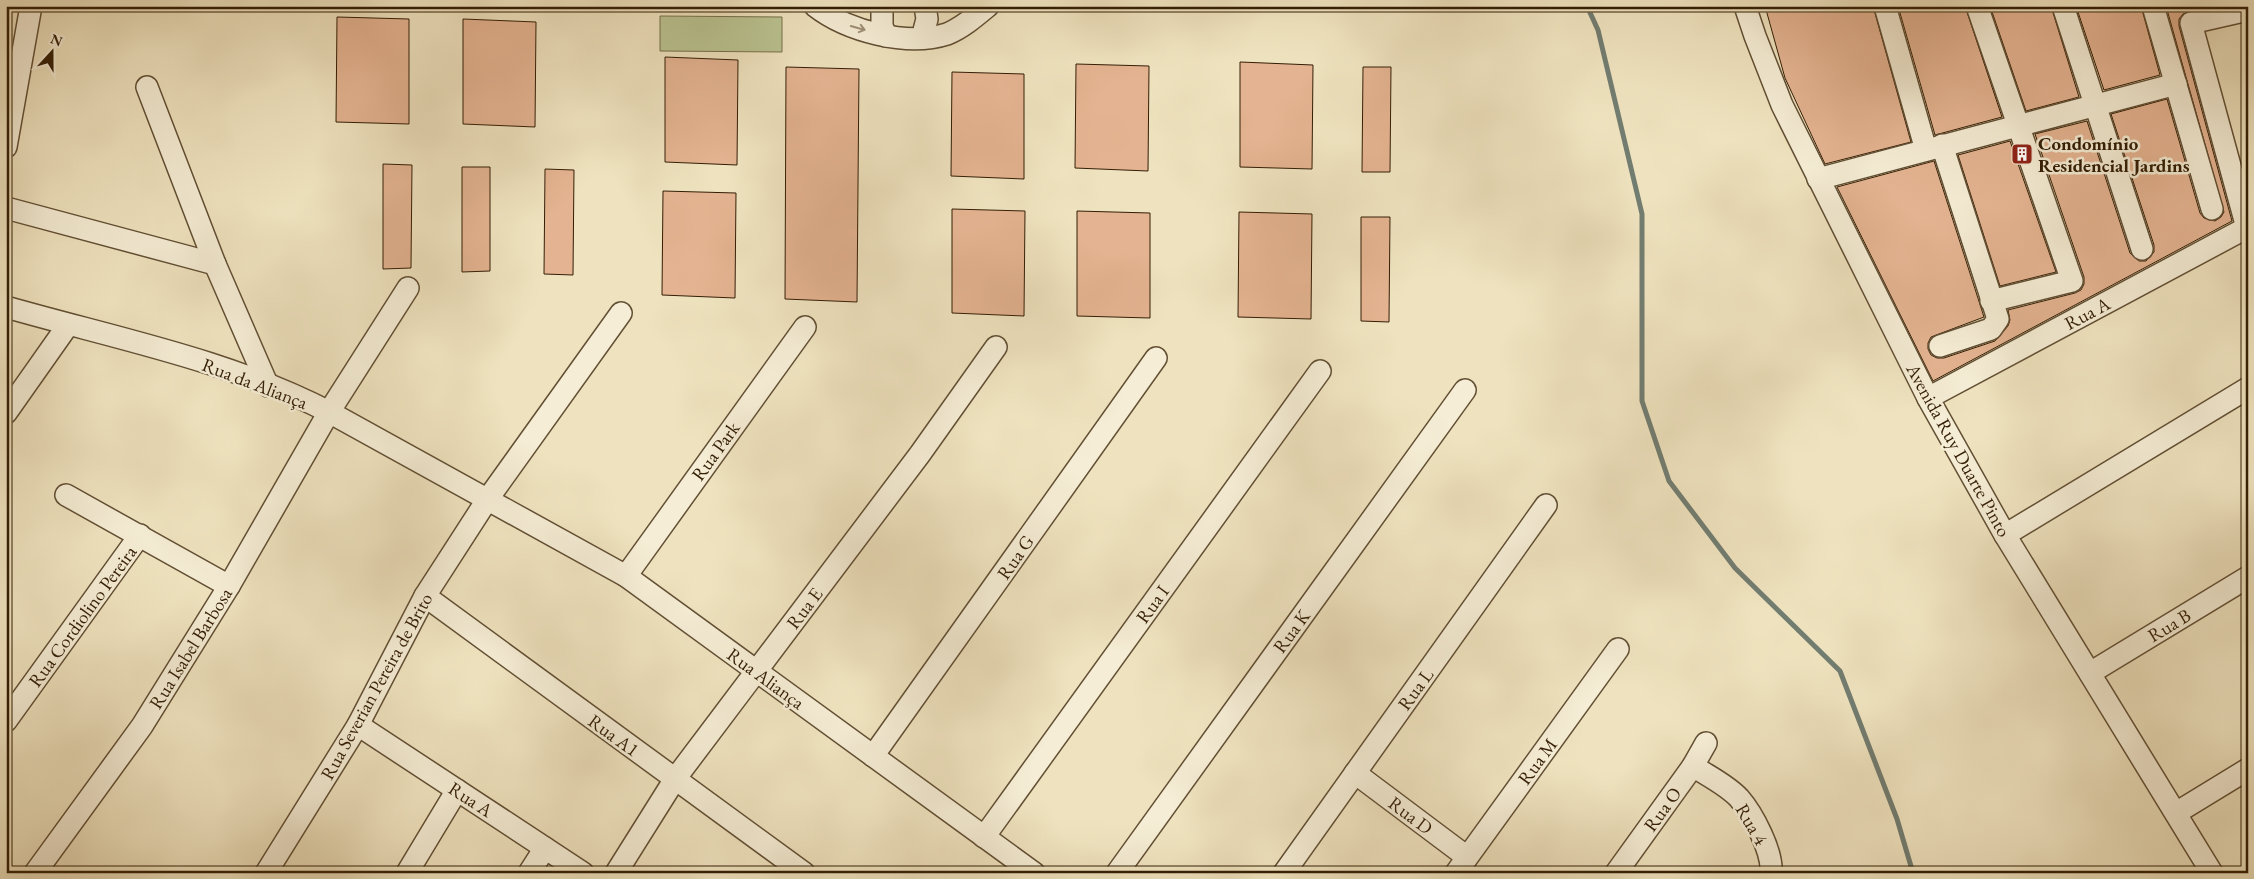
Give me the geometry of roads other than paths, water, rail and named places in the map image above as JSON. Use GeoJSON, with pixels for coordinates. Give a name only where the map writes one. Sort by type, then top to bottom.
{"type":"FeatureCollection","features":[{"type":"Feature","properties":{"kind":"street"},"geometry":{"type":"LineString","coordinates":[[6,148],[14,55],[31,6]]}},
{"type":"Feature","properties":{"kind":"street"},"geometry":{"type":"LineString","coordinates":[[815,6],[844,24],[886,36],[922,38],[947,34],[973,19],[988,6]]}},
{"type":"Feature","properties":{"kind":"street"},"geometry":{"type":"LineString","coordinates":[[882,6],[882,26],[886,36]]}},
{"type":"Feature","properties":{"kind":"street"},"geometry":{"type":"LineString","coordinates":[[922,38],[927,19],[926,6]]}},
{"type":"Feature","properties":{"kind":"street","name":"Avenida Ruy Duarte Pinto"},"geometry":{"type":"LineString","coordinates":[[1745,6],[1782,105],[1928,398],[2005,535],[2212,873]]}},
{"type":"Feature","properties":{"kind":"street"},"geometry":{"type":"LineString","coordinates":[[1885,6],[1994,310],[1991,329],[1940,346]]}},
{"type":"Feature","properties":{"kind":"street"},"geometry":{"type":"LineString","coordinates":[[1977,6],[2072,282],[1994,310]]}},
{"type":"Feature","properties":{"kind":"street"},"geometry":{"type":"LineString","coordinates":[[2063,6],[2142,249]]}},
{"type":"Feature","properties":{"kind":"street"},"geometry":{"type":"LineString","coordinates":[[2153,6],[2212,209]]}},
{"type":"Feature","properties":{"kind":"street"},"geometry":{"type":"LineString","coordinates":[[2247,228],[2191,23],[2248,10]]}},
{"type":"Feature","properties":{"kind":"street"},"geometry":{"type":"LineString","coordinates":[[1818,179],[2018,124],[2176,84]]}},
{"type":"Feature","properties":{"kind":"street"},"geometry":{"type":"LineString","coordinates":[[147,87],[215,264],[268,386]]}},
{"type":"Feature","properties":{"kind":"street"},"geometry":{"type":"LineString","coordinates":[[6,208],[215,264]]}},
{"type":"Feature","properties":{"kind":"street","name":"Rua A"},"geometry":{"type":"LineString","coordinates":[[1928,398],[2247,228]]}},
{"type":"Feature","properties":{"kind":"street","name":"Rua Isabel Barbosa"},"geometry":{"type":"LineString","coordinates":[[35,873],[142,726],[229,586],[329,412],[408,288]]}},
{"type":"Feature","properties":{"kind":"street","name":"Rua da Aliança"},"geometry":{"type":"LineString","coordinates":[[6,307],[216,366],[302,398],[487,500]]}},
{"type":"Feature","properties":{"kind":"street","name":"Rua Severian Pereira de Brito"},"geometry":{"type":"LineString","coordinates":[[266,873],[358,725],[425,596],[487,500],[621,313]]}},
{"type":"Feature","properties":{"kind":"street"},"geometry":{"type":"LineString","coordinates":[[6,413],[68,324]]}},
{"type":"Feature","properties":{"kind":"street","name":"Rua Park"},"geometry":{"type":"LineString","coordinates":[[626,576],[805,327]]}},
{"type":"Feature","properties":{"kind":"street","name":"Rua E"},"geometry":{"type":"LineString","coordinates":[[616,873],[675,779],[920,454],[996,347]]}},
{"type":"Feature","properties":{"kind":"street","name":"Rua G"},"geometry":{"type":"LineString","coordinates":[[873,756],[1156,358]]}},
{"type":"Feature","properties":{"kind":"street","name":"Rua I"},"geometry":{"type":"LineString","coordinates":[[984,836],[1320,371]]}},
{"type":"Feature","properties":{"kind":"street"},"geometry":{"type":"LineString","coordinates":[[2005,535],[2248,388]]}},
{"type":"Feature","properties":{"kind":"street","name":"Rua K"},"geometry":{"type":"LineString","coordinates":[[1117,873],[1465,390]]}},
{"type":"Feature","properties":{"kind":"street"},"geometry":{"type":"LineString","coordinates":[[66,495],[229,586]]}},
{"type":"Feature","properties":{"kind":"street","name":"Rua Aliança"},"geometry":{"type":"LineString","coordinates":[[487,500],[626,576],[1034,873]]}},
{"type":"Feature","properties":{"kind":"street","name":"Rua L"},"geometry":{"type":"LineString","coordinates":[[1284,873],[1546,505]]}},
{"type":"Feature","properties":{"kind":"street","name":"Rua Cordiolino Pereira"},"geometry":{"type":"LineString","coordinates":[[6,722],[140,535]]}},
{"type":"Feature","properties":{"kind":"street","name":"Rua B"},"geometry":{"type":"LineString","coordinates":[[2090,674],[2248,577]]}},
{"type":"Feature","properties":{"kind":"street","name":"Rua A1"},"geometry":{"type":"LineString","coordinates":[[425,596],[804,873]]}},
{"type":"Feature","properties":{"kind":"street","name":"Rua M"},"geometry":{"type":"LineString","coordinates":[[1462,865],[1618,649]]}},
{"type":"Feature","properties":{"kind":"street","name":"Rua A"},"geometry":{"type":"LineString","coordinates":[[358,725],[583,873]]}},
{"type":"Feature","properties":{"kind":"street","name":"Rua O"},"geometry":{"type":"LineString","coordinates":[[1616,873],[1693,766],[1706,743]]}},
{"type":"Feature","properties":{"kind":"street","name":"Rua 4"},"geometry":{"type":"LineString","coordinates":[[1693,766],[1723,785],[1739,798],[1762,836],[1772,862],[1771,873]]}},
{"type":"Feature","properties":{"kind":"street"},"geometry":{"type":"LineString","coordinates":[[2176,814],[2248,769]]}},
{"type":"Feature","properties":{"kind":"street","name":"Rua D"},"geometry":{"type":"LineString","coordinates":[[1355,772],[1462,865]]}},
{"type":"Feature","properties":{"kind":"street"},"geometry":{"type":"LineString","coordinates":[[407,873],[457,790]]}},
{"type":"Feature","properties":{"kind":"street"},"geometry":{"type":"LineString","coordinates":[[529,873],[546,848]]}},
{"type":"Feature","properties":{"kind":"waterway"},"geometry":{"type":"LineString","coordinates":[[1587,6],[1598,30],[1642,214],[1642,401],[1669,481],[1735,568],[1840,671],[1897,819],[1913,873]]}},
{"type":"Feature","properties":{"kind":"place","name":"Condomínio Residencial Jardins"},"geometry":{"type":"Point","coordinates":[2022,154]}}]}
